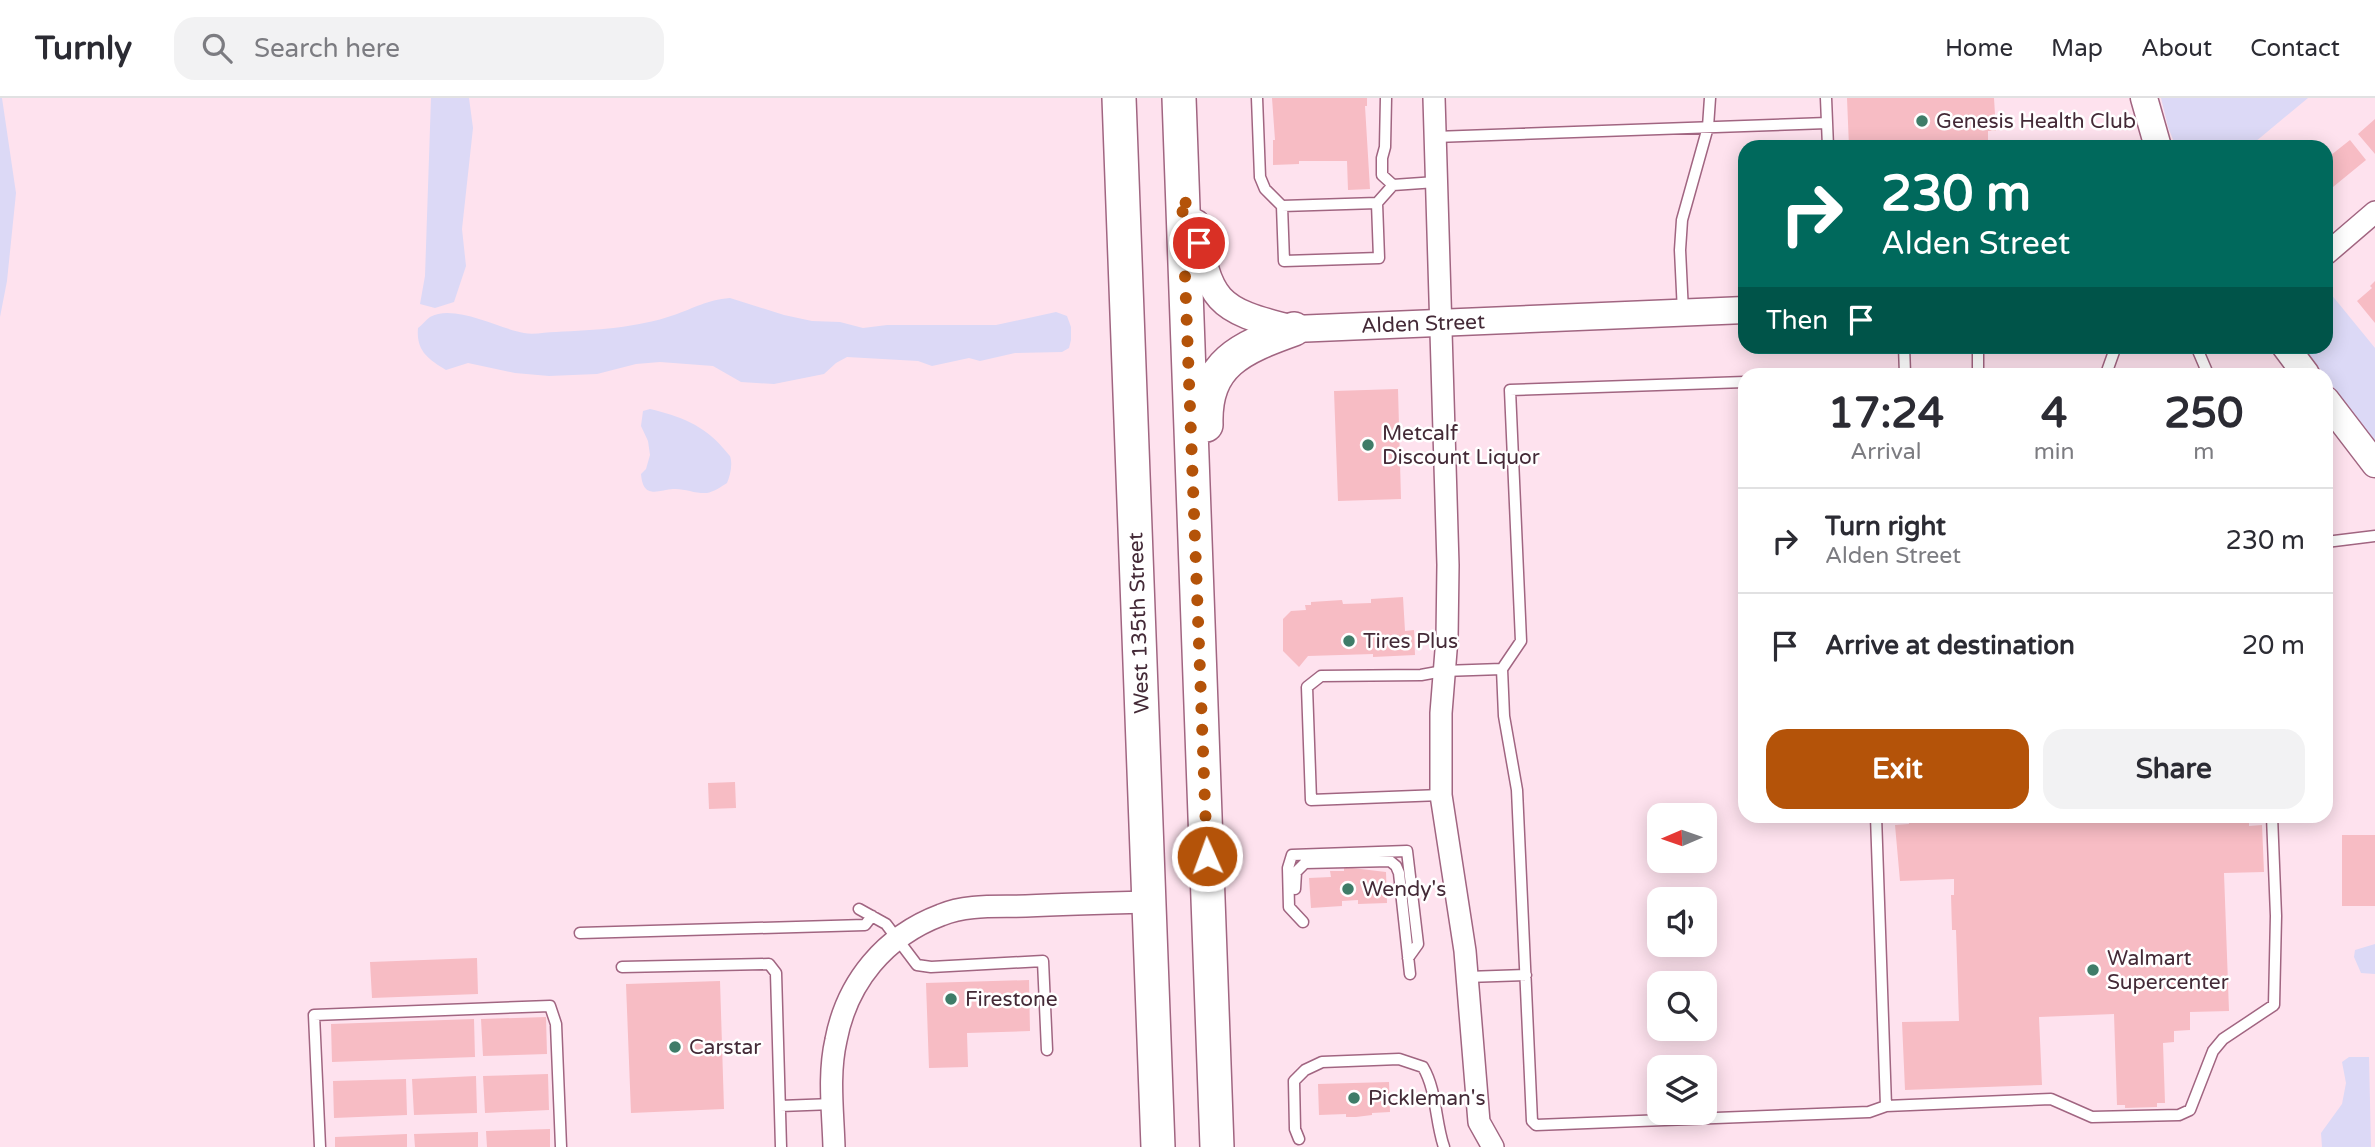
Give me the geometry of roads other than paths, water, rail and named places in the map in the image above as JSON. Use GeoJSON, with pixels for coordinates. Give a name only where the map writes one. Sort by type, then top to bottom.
{"type":"FeatureCollection","features":[{"type":"Feature","properties":{"kind":"main road","name":"West 135th Street"},"geometry":{"type":"LineString","coordinates":[[1119,98],[1158,1147]]}},
{"type":"Feature","properties":{"kind":"main road"},"geometry":{"type":"LineString","coordinates":[[1179,98],[1217,1147]]}},
{"type":"Feature","properties":{"kind":"main road"},"geometry":{"type":"LineString","coordinates":[[1203,750],[1217,739],[1205,407],[1208,391],[1221,367],[1232,358],[1263,340],[1294,329]]}},
{"type":"Feature","properties":{"kind":"street"},"geometry":{"type":"LineString","coordinates":[[1434,98],[1448,565],[1441,795],[1465,951],[1479,1122],[1493,1147]]}},
{"type":"Feature","properties":{"kind":"street"},"geometry":{"type":"LineString","coordinates":[[2144,98],[2156,140]]}},
{"type":"Feature","properties":{"kind":"street","name":"Alden Street"},"geometry":{"type":"LineString","coordinates":[[1182,197],[1195,218],[1203,268],[1215,294],[1232,310],[1262,322],[1294,329],[1738,310]]}},
{"type":"Feature","properties":{"kind":"street"},"geometry":{"type":"LineString","coordinates":[[2333,248],[2375,212]]}},
{"type":"Feature","properties":{"kind":"street"},"geometry":{"type":"LineString","coordinates":[[2333,409],[2375,464]]}},
{"type":"Feature","properties":{"kind":"street"},"geometry":{"type":"LineString","coordinates":[[834,1147],[832,1069],[841,1016],[854,987],[882,950],[941,915],[970,908],[1149,902]]}},
{"type":"Feature","properties":{"kind":"lane"},"geometry":{"type":"LineString","coordinates":[[1257,98],[1259,177],[1265,189],[1282,206],[1284,261],[1379,258],[1377,203],[1393,185],[1436,182]]}},
{"type":"Feature","properties":{"kind":"lane"},"geometry":{"type":"LineString","coordinates":[[1386,98],[1382,175],[1393,185]]}},
{"type":"Feature","properties":{"kind":"lane"},"geometry":{"type":"LineString","coordinates":[[1683,313],[1680,250],[1682,220],[1707,127],[1710,98]]}},
{"type":"Feature","properties":{"kind":"lane"},"geometry":{"type":"LineString","coordinates":[[1826,98],[1828,140]]}},
{"type":"Feature","properties":{"kind":"lane"},"geometry":{"type":"LineString","coordinates":[[1435,137],[1827,123]]}},
{"type":"Feature","properties":{"kind":"lane"},"geometry":{"type":"LineString","coordinates":[[1282,206],[1377,203]]}},
{"type":"Feature","properties":{"kind":"lane"},"geometry":{"type":"LineString","coordinates":[[1738,382],[1510,390],[1521,642],[1502,669],[1504,716],[1517,790],[1532,1121],[1536,1125],[1869,1112],[1886,1106],[2051,1099],[2092,1117],[2179,1115],[2190,1110],[2213,1051],[2223,1039],[2274,1005],[2276,916],[2273,823]]}},
{"type":"Feature","properties":{"kind":"lane"},"geometry":{"type":"LineString","coordinates":[[2333,541],[2375,536]]}},
{"type":"Feature","properties":{"kind":"lane"},"geometry":{"type":"LineString","coordinates":[[1441,795],[1311,800],[1307,687],[1321,676],[1421,675],[1443,671],[1502,669]]}},
{"type":"Feature","properties":{"kind":"lane"},"geometry":{"type":"LineString","coordinates":[[1876,823],[1886,1106]]}},
{"type":"Feature","properties":{"kind":"lane"},"geometry":{"type":"LineString","coordinates":[[1408,958],[1418,944],[1407,852],[1292,855],[1288,868],[1289,906],[1305,924],[1297,911],[1294,878],[1300,866],[1305,863],[1390,862],[1396,866],[1410,974]]}},
{"type":"Feature","properties":{"kind":"lane"},"geometry":{"type":"LineString","coordinates":[[859,909],[886,924],[917,965],[932,967],[1043,961],[1047,1050]]}},
{"type":"Feature","properties":{"kind":"lane"},"geometry":{"type":"LineString","coordinates":[[580,933],[866,925],[872,916]]}},
{"type":"Feature","properties":{"kind":"lane"},"geometry":{"type":"LineString","coordinates":[[622,967],[769,964],[776,973],[781,1147]]}},
{"type":"Feature","properties":{"kind":"lane"},"geometry":{"type":"LineString","coordinates":[[1467,977],[1526,975]]}},
{"type":"Feature","properties":{"kind":"lane"},"geometry":{"type":"LineString","coordinates":[[320,1147],[314,1015],[550,1006],[556,1024],[561,1147]]}},
{"type":"Feature","properties":{"kind":"lane"},"geometry":{"type":"LineString","coordinates":[[1299,1139],[1295,1129],[1294,1082],[1305,1070],[1322,1062],[1399,1059],[1423,1067],[1430,1079],[1436,1120],[1444,1147]]}},
{"type":"Feature","properties":{"kind":"lane"},"geometry":{"type":"LineString","coordinates":[[780,1105],[833,1104]]}},
{"type":"Feature","properties":{"kind":"place","name":"Genesis Health Club"},"geometry":{"type":"Point","coordinates":[1922,121]}},
{"type":"Feature","properties":{"kind":"place","name":"Metcalf Discount Liquor"},"geometry":{"type":"Point","coordinates":[1368,445]}},
{"type":"Feature","properties":{"kind":"place","name":"Tires Plus"},"geometry":{"type":"Point","coordinates":[1349,641]}},
{"type":"Feature","properties":{"kind":"place","name":"Wendy's"},"geometry":{"type":"Point","coordinates":[1348,889]}},
{"type":"Feature","properties":{"kind":"place","name":"Walmart Supercenter"},"geometry":{"type":"Point","coordinates":[2093,970]}},
{"type":"Feature","properties":{"kind":"place","name":"Firestone"},"geometry":{"type":"Point","coordinates":[951,999]}},
{"type":"Feature","properties":{"kind":"place","name":"Carstar"},"geometry":{"type":"Point","coordinates":[675,1047]}},
{"type":"Feature","properties":{"kind":"place","name":"Pickleman's"},"geometry":{"type":"Point","coordinates":[1354,1098]}}]}
